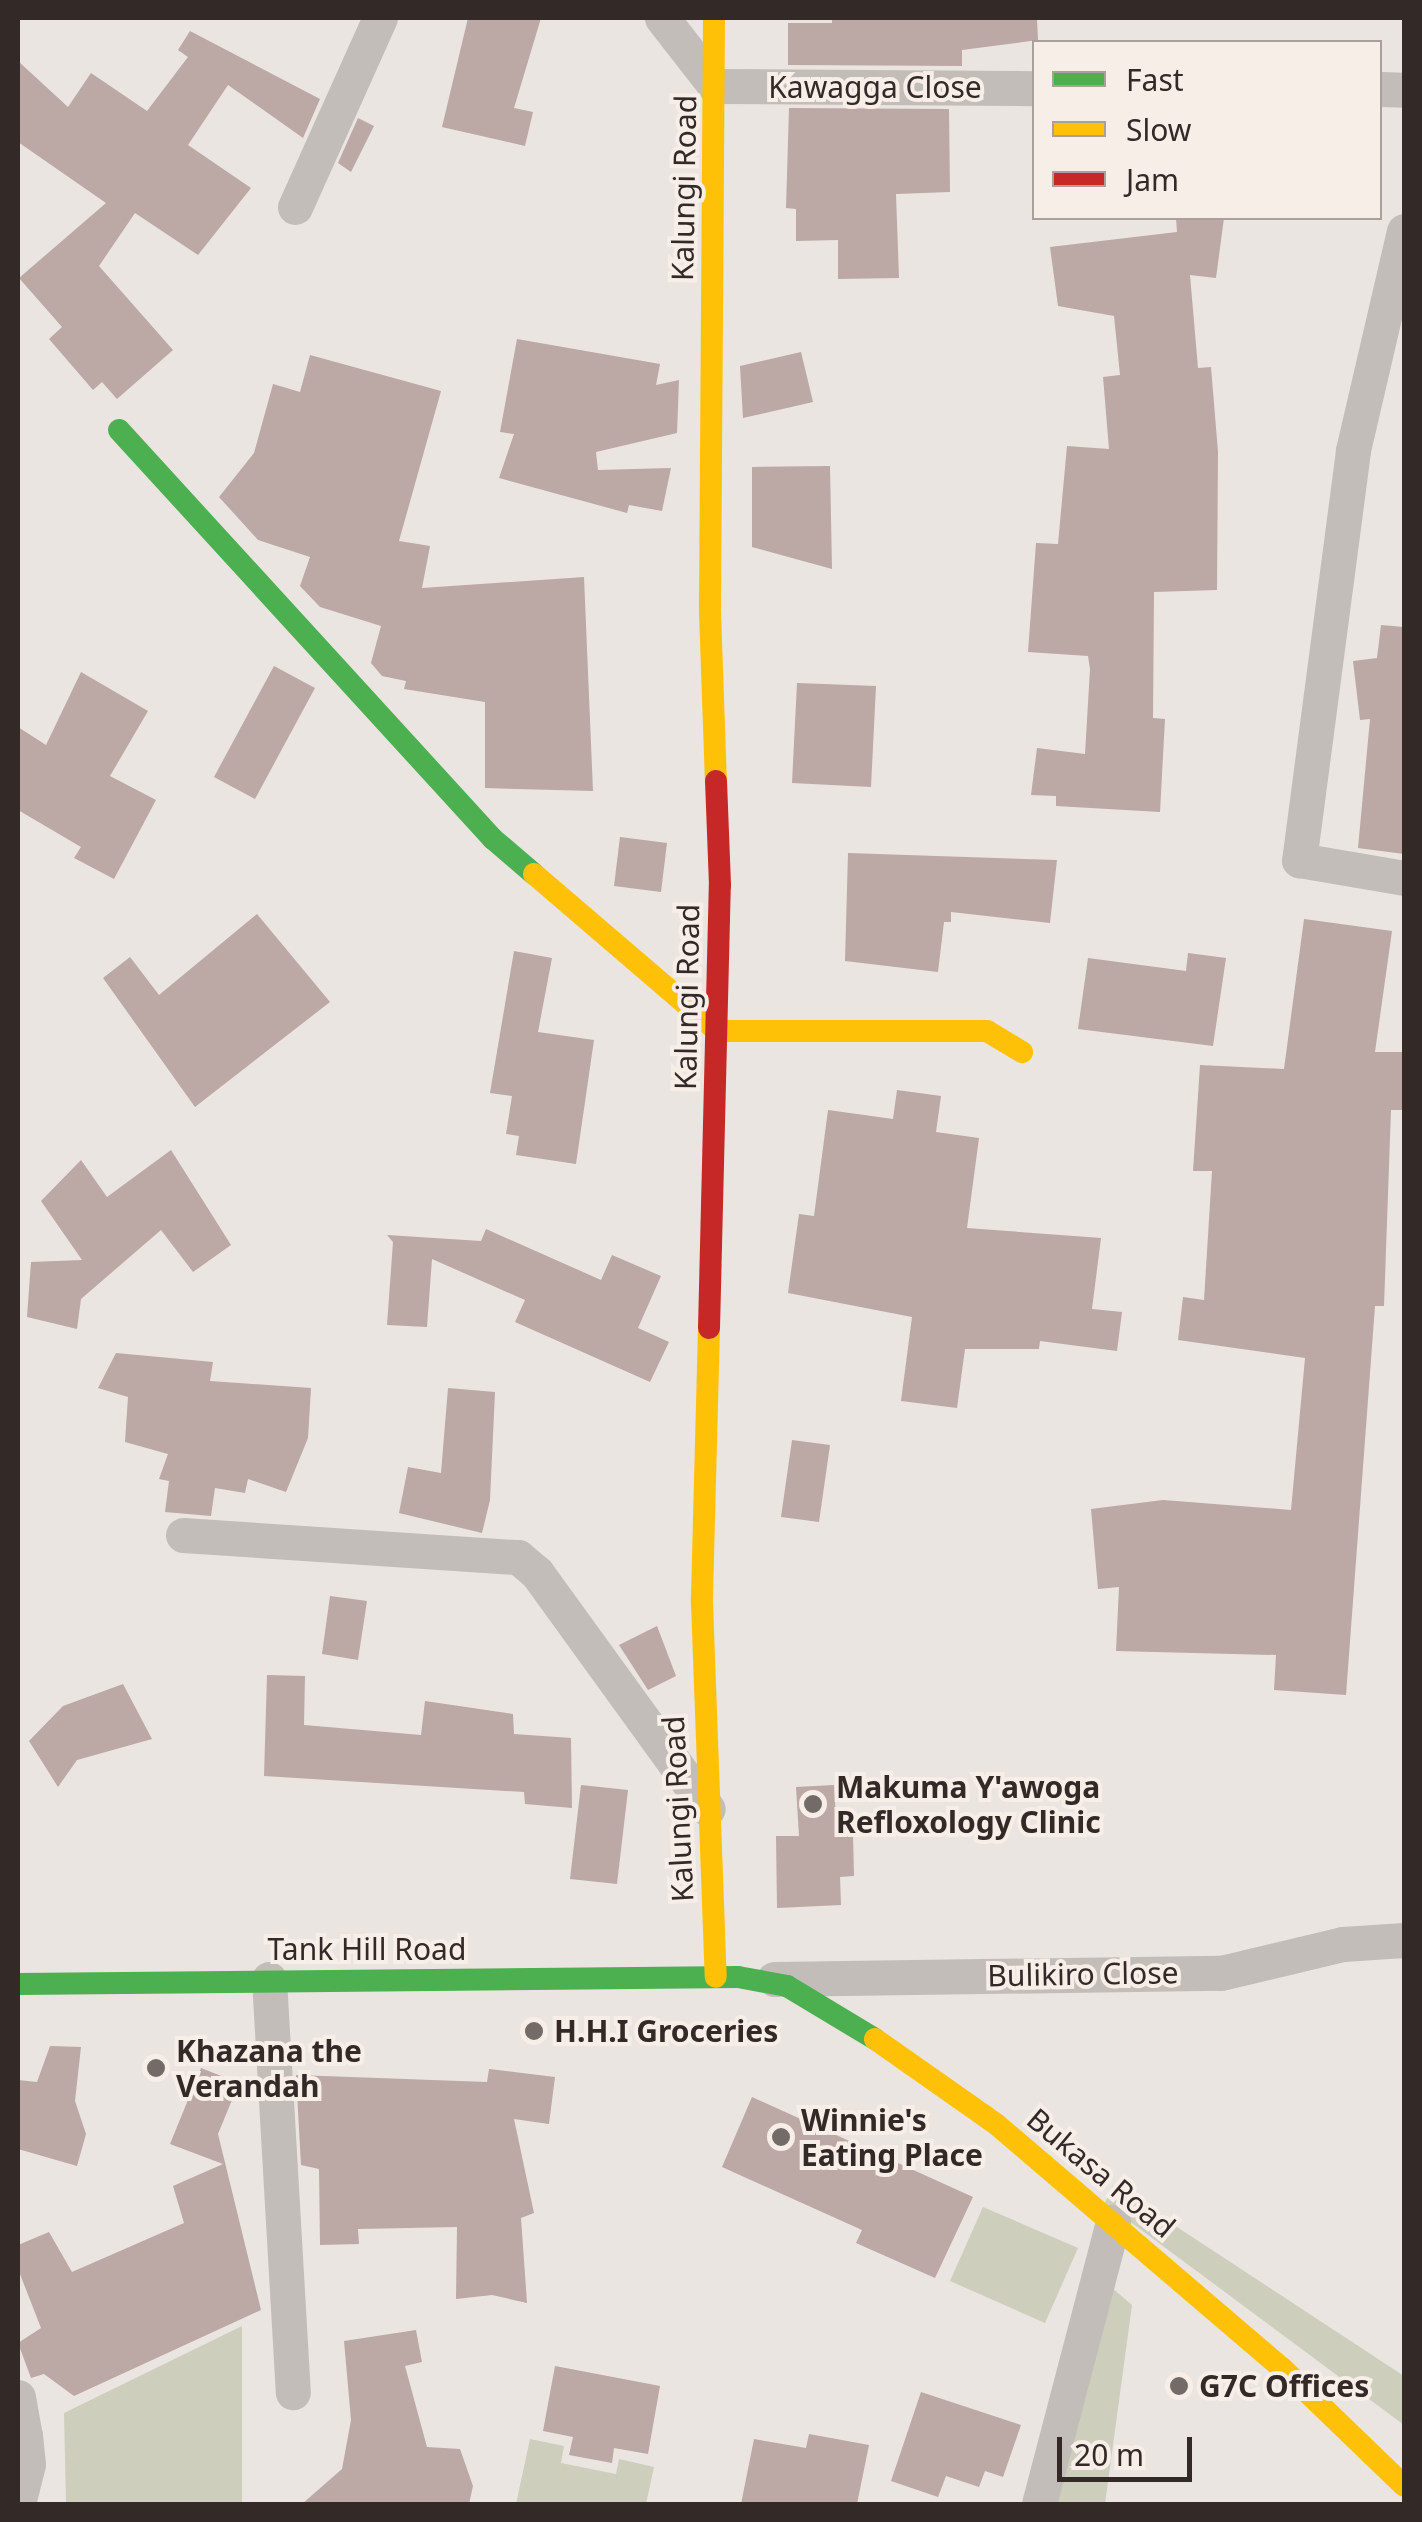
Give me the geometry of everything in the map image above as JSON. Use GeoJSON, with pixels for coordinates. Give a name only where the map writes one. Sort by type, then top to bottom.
{"type":"FeatureCollection","features":[{"type":"Feature","properties":{"kind":"street"},"geometry":{"type":"LineString","coordinates":[[295,206],[380,18]]}},
{"type":"Feature","properties":{"kind":"street"},"geometry":{"type":"LineString","coordinates":[[662,18],[715,86]]}},
{"type":"Feature","properties":{"kind":"street","name":"Kalungi Road"},"geometry":{"type":"LineString","coordinates":[[714,18],[710,612],[720,886],[702,1603],[716,1978]]}},
{"type":"Feature","properties":{"kind":"street","name":"Kawagga Close"},"geometry":{"type":"LineString","coordinates":[[715,86],[1032,88]]}},
{"type":"Feature","properties":{"kind":"street"},"geometry":{"type":"LineString","coordinates":[[1404,231],[1353,452],[1298,860],[1404,878]]}},
{"type":"Feature","properties":{"kind":"street"},"geometry":{"type":"LineString","coordinates":[[119,430],[494,839],[717,1031],[987,1031],[1022,1052]]}},
{"type":"Feature","properties":{"kind":"street"},"geometry":{"type":"LineString","coordinates":[[183,1535],[518,1557],[537,1573],[708,1809]]}},
{"type":"Feature","properties":{"kind":"street","name":"Bulikiro Close"},"geometry":{"type":"LineString","coordinates":[[759,1979],[1221,1972],[1343,1944],[1404,1940]]}},
{"type":"Feature","properties":{"kind":"street","name":"Bukasa Road"},"geometry":{"type":"LineString","coordinates":[[716,1978],[759,1979],[787,1986],[890,2048],[996,2124],[1114,2222],[1404,2486]]}},
{"type":"Feature","properties":{"kind":"street","name":"Tank Hill Road"},"geometry":{"type":"LineString","coordinates":[[18,1984],[716,1978]]}},
{"type":"Feature","properties":{"kind":"street"},"geometry":{"type":"LineString","coordinates":[[269,1979],[293,2392]]}},
{"type":"Feature","properties":{"kind":"street"},"geometry":{"type":"LineString","coordinates":[[1039,2504],[1114,2222]]}},
{"type":"Feature","properties":{"kind":"street"},"geometry":{"type":"LineString","coordinates":[[18,2397],[21,2438],[28,2464],[18,2504]]}},
{"type":"Feature","properties":{"kind":"green space"},"geometry":{"type":"Polygon","coordinates":[[[1113,2185],[1404,2376],[1404,2425],[1105,2203],[1113,2185]]]}},
{"type":"Feature","properties":{"kind":"green space"},"geometry":{"type":"Polygon","coordinates":[[[983,2207],[1078,2248],[1045,2323],[950,2281],[983,2207]]]}},
{"type":"Feature","properties":{"kind":"green space"},"geometry":{"type":"Polygon","coordinates":[[[1105,2282],[1132,2305],[1105,2504],[1055,2504],[1105,2282]]]}},
{"type":"Feature","properties":{"kind":"green space"},"geometry":{"type":"Polygon","coordinates":[[[242,2326],[242,2504],[66,2504],[64,2413],[242,2326]]]}},
{"type":"Feature","properties":{"kind":"green space"},"geometry":{"type":"Polygon","coordinates":[[[530,2439],[564,2446],[561,2463],[616,2474],[619,2459],[654,2467],[646,2504],[516,2504],[530,2439]]]}},
{"type":"Feature","properties":{"kind":"building"},"geometry":{"type":"Polygon","coordinates":[[[468,18],[541,18],[514,108],[533,112],[525,146],[442,127],[468,18]]]}},
{"type":"Feature","properties":{"kind":"building"},"geometry":{"type":"Polygon","coordinates":[[[832,18],[1037,18],[1038,40],[962,50],[962,66],[788,65],[788,23],[832,23],[832,18]]]}},
{"type":"Feature","properties":{"kind":"building"},"geometry":{"type":"Polygon","coordinates":[[[190,31],[320,99],[303,138],[228,85],[188,145],[251,188],[198,255],[135,213],[99,266],[173,350],[117,399],[102,382],[93,390],[49,339],[62,327],[19,278],[106,203],[18,142],[18,61],[68,107],[91,73],[147,111],[188,57],[178,50],[190,31]]]}},
{"type":"Feature","properties":{"kind":"building"},"geometry":{"type":"Polygon","coordinates":[[[789,108],[949,109],[950,192],[896,194],[899,278],[838,279],[838,240],[796,241],[796,209],[786,208],[789,108]]]}},
{"type":"Feature","properties":{"kind":"building"},"geometry":{"type":"Polygon","coordinates":[[[358,118],[374,126],[351,172],[338,163],[358,118]]]}},
{"type":"Feature","properties":{"kind":"building"},"geometry":{"type":"Polygon","coordinates":[[[1176,220],[1224,220],[1216,278],[1190,275],[1198,368],[1211,367],[1218,452],[1217,590],[1154,592],[1153,718],[1165,719],[1160,812],[1056,806],[1056,796],[1031,795],[1037,748],[1085,754],[1090,669],[1088,656],[1028,652],[1036,543],[1058,544],[1067,446],[1109,449],[1103,377],[1120,375],[1114,316],[1058,306],[1050,247],[1177,232],[1176,220]]]}},
{"type":"Feature","properties":{"kind":"building"},"geometry":{"type":"Polygon","coordinates":[[[517,339],[660,364],[656,385],[679,380],[677,433],[596,452],[598,470],[671,468],[662,511],[629,505],[627,513],[499,478],[514,434],[500,432],[517,339]]]}},
{"type":"Feature","properties":{"kind":"building"},"geometry":{"type":"Polygon","coordinates":[[[801,352],[813,402],[743,418],[740,366],[801,352]]]}},
{"type":"Feature","properties":{"kind":"building"},"geometry":{"type":"Polygon","coordinates":[[[310,355],[441,391],[399,541],[430,546],[422,588],[584,577],[593,791],[485,788],[485,702],[404,689],[406,681],[382,676],[371,663],[381,626],[320,607],[300,586],[310,557],[258,540],[219,497],[254,453],[273,384],[300,392],[310,355]]]}},
{"type":"Feature","properties":{"kind":"building"},"geometry":{"type":"Polygon","coordinates":[[[830,466],[832,569],[752,547],[752,467],[830,466]]]}},
{"type":"Feature","properties":{"kind":"building"},"geometry":{"type":"Polygon","coordinates":[[[1381,625],[1404,627],[1404,854],[1358,848],[1370,719],[1360,720],[1353,661],[1377,658],[1381,625]]]}},
{"type":"Feature","properties":{"kind":"building"},"geometry":{"type":"Polygon","coordinates":[[[274,666],[315,688],[255,799],[214,777],[274,666]]]}},
{"type":"Feature","properties":{"kind":"building"},"geometry":{"type":"Polygon","coordinates":[[[81,672],[148,711],[110,776],[156,800],[114,879],[74,858],[81,847],[18,810],[18,727],[46,745],[81,672]]]}},
{"type":"Feature","properties":{"kind":"building"},"geometry":{"type":"Polygon","coordinates":[[[797,683],[876,686],[871,787],[792,783],[797,683]]]}},
{"type":"Feature","properties":{"kind":"building"},"geometry":{"type":"Polygon","coordinates":[[[620,837],[667,843],[661,892],[614,886],[620,837]]]}},
{"type":"Feature","properties":{"kind":"building"},"geometry":{"type":"Polygon","coordinates":[[[848,853],[1057,860],[1050,923],[951,912],[951,922],[944,922],[938,972],[845,961],[848,853]]]}},
{"type":"Feature","properties":{"kind":"building"},"geometry":{"type":"Polygon","coordinates":[[[257,914],[330,1002],[195,1107],[103,978],[130,957],[159,995],[257,914]]]}},
{"type":"Feature","properties":{"kind":"building"},"geometry":{"type":"Polygon","coordinates":[[[1304,919],[1392,931],[1375,1052],[1404,1052],[1404,1110],[1391,1110],[1384,1306],[1375,1306],[1346,1695],[1274,1690],[1276,1655],[1116,1651],[1119,1587],[1098,1589],[1091,1509],[1163,1500],[1291,1510],[1305,1358],[1178,1340],[1183,1297],[1204,1300],[1212,1171],[1193,1171],[1200,1065],[1284,1069],[1304,919]]]}},
{"type":"Feature","properties":{"kind":"building"},"geometry":{"type":"Polygon","coordinates":[[[514,951],[552,958],[538,1032],[594,1040],[576,1164],[516,1155],[519,1136],[506,1134],[512,1096],[490,1093],[514,951]]]}},
{"type":"Feature","properties":{"kind":"building"},"geometry":{"type":"Polygon","coordinates":[[[1188,953],[1226,958],[1213,1046],[1078,1029],[1088,958],[1186,971],[1188,953]]]}},
{"type":"Feature","properties":{"kind":"building"},"geometry":{"type":"Polygon","coordinates":[[[897,1090],[941,1096],[936,1132],[979,1138],[967,1228],[1101,1238],[1092,1309],[1122,1312],[1117,1351],[1040,1341],[1039,1349],[965,1349],[957,1408],[901,1401],[912,1317],[788,1293],[799,1214],[814,1216],[828,1110],[893,1119],[897,1090]]]}},
{"type":"Feature","properties":{"kind":"building"},"geometry":{"type":"Polygon","coordinates":[[[171,1150],[231,1245],[193,1272],[161,1230],[81,1299],[77,1329],[27,1317],[31,1262],[82,1260],[41,1201],[81,1160],[107,1197],[171,1150]]]}},
{"type":"Feature","properties":{"kind":"building"},"geometry":{"type":"Polygon","coordinates":[[[486,1229],[601,1280],[612,1255],[661,1276],[638,1328],[669,1342],[650,1382],[515,1322],[525,1300],[432,1259],[427,1327],[387,1325],[393,1242],[387,1235],[481,1241],[486,1229]]]}},
{"type":"Feature","properties":{"kind":"building"},"geometry":{"type":"Polygon","coordinates":[[[116,1353],[213,1362],[210,1381],[311,1388],[308,1438],[286,1492],[248,1479],[245,1493],[215,1488],[211,1516],[165,1512],[169,1481],[159,1479],[168,1454],[125,1442],[128,1397],[98,1388],[116,1353]]]}},
{"type":"Feature","properties":{"kind":"building"},"geometry":{"type":"Polygon","coordinates":[[[448,1388],[495,1392],[490,1500],[482,1533],[399,1513],[408,1467],[441,1473],[448,1388]]]}},
{"type":"Feature","properties":{"kind":"building"},"geometry":{"type":"Polygon","coordinates":[[[792,1440],[830,1445],[819,1522],[781,1517],[792,1440]]]}},
{"type":"Feature","properties":{"kind":"building"},"geometry":{"type":"Polygon","coordinates":[[[330,1596],[367,1601],[358,1660],[322,1654],[330,1596]]]}},
{"type":"Feature","properties":{"kind":"building"},"geometry":{"type":"Polygon","coordinates":[[[657,1626],[676,1676],[648,1690],[619,1645],[657,1626]]]}},
{"type":"Feature","properties":{"kind":"building"},"geometry":{"type":"Polygon","coordinates":[[[267,1675],[305,1676],[304,1725],[421,1735],[425,1701],[513,1714],[514,1734],[571,1738],[572,1808],[525,1804],[524,1792],[264,1776],[267,1675]]]}},
{"type":"Feature","properties":{"kind":"building"},"geometry":{"type":"Polygon","coordinates":[[[123,1684],[152,1739],[77,1760],[58,1787],[29,1741],[63,1706],[123,1684]]]}},
{"type":"Feature","properties":{"kind":"building"},"geometry":{"type":"Polygon","coordinates":[[[581,1785],[628,1790],[617,1884],[570,1879],[581,1785]]]}},
{"type":"Feature","properties":{"kind":"building"},"geometry":{"type":"Polygon","coordinates":[[[834,1785],[837,1834],[853,1834],[854,1876],[840,1877],[841,1905],[777,1908],[776,1836],[799,1836],[796,1787],[834,1785]]]}},
{"type":"Feature","properties":{"kind":"building"},"geometry":{"type":"Polygon","coordinates":[[[50,2046],[81,2047],[75,2101],[86,2134],[77,2166],[18,2149],[18,2080],[37,2082],[50,2046]]]}},
{"type":"Feature","properties":{"kind":"building"},"geometry":{"type":"Polygon","coordinates":[[[201,2068],[239,2083],[218,2134],[261,2310],[74,2396],[44,2374],[31,2378],[18,2343],[41,2328],[18,2269],[18,2245],[49,2232],[72,2272],[184,2223],[173,2186],[223,2164],[170,2144],[201,2068]]]}},
{"type":"Feature","properties":{"kind":"building"},"geometry":{"type":"Polygon","coordinates":[[[489,2069],[555,2077],[549,2124],[514,2119],[534,2213],[521,2218],[527,2303],[492,2295],[456,2299],[457,2227],[358,2229],[359,2244],[320,2245],[319,2169],[301,2165],[296,2075],[487,2082],[489,2069]]]}},
{"type":"Feature","properties":{"kind":"building"},"geometry":{"type":"Polygon","coordinates":[[[752,2097],[973,2197],[935,2278],[856,2243],[862,2230],[722,2167],[752,2097]]]}},
{"type":"Feature","properties":{"kind":"building"},"geometry":{"type":"Polygon","coordinates":[[[416,2330],[422,2362],[405,2366],[427,2447],[460,2449],[473,2486],[469,2504],[302,2504],[342,2469],[351,2420],[344,2341],[416,2330]]]}},
{"type":"Feature","properties":{"kind":"building"},"geometry":{"type":"Polygon","coordinates":[[[555,2366],[660,2386],[648,2454],[614,2448],[612,2463],[569,2455],[573,2437],[543,2431],[555,2366]]]}},
{"type":"Feature","properties":{"kind":"building"},"geometry":{"type":"Polygon","coordinates":[[[921,2392],[1021,2425],[1003,2477],[985,2471],[979,2487],[946,2476],[938,2497],[891,2481],[921,2392]]]}},
{"type":"Feature","properties":{"kind":"building"},"geometry":{"type":"Polygon","coordinates":[[[809,2434],[869,2445],[857,2504],[741,2504],[754,2439],[806,2448],[809,2434]]]}},
{"type":"Feature","properties":{"kind":"traffic: fast"},"geometry":{"type":"LineString","coordinates":[[119,430],[493,839],[534,874]]}},
{"type":"Feature","properties":{"kind":"traffic: fast"},"geometry":{"type":"LineString","coordinates":[[18,1984],[738,1977],[787,1986],[875,2039]]}},
{"type":"Feature","properties":{"kind":"traffic: slow"},"geometry":{"type":"LineString","coordinates":[[714,18],[710,612],[716,781]]}},
{"type":"Feature","properties":{"kind":"traffic: slow"},"geometry":{"type":"LineString","coordinates":[[534,874],[717,1031],[987,1031],[1022,1052]]}},
{"type":"Feature","properties":{"kind":"traffic: slow"},"geometry":{"type":"LineString","coordinates":[[709,1328],[702,1603],[716,1977]]}},
{"type":"Feature","properties":{"kind":"traffic: slow"},"geometry":{"type":"LineString","coordinates":[[875,2039],[996,2124],[1283,2369],[1404,2486]]}},
{"type":"Feature","properties":{"kind":"traffic: jam"},"geometry":{"type":"LineString","coordinates":[[709,1328],[720,885],[716,781]]}},
{"type":"Feature","properties":{"kind":"place","name":"Makuma Y'awoga Refloxology Clinic"},"geometry":{"type":"Point","coordinates":[813,1804]}},
{"type":"Feature","properties":{"kind":"place","name":"H.H.I Groceries"},"geometry":{"type":"Point","coordinates":[534,2031]}},
{"type":"Feature","properties":{"kind":"place","name":"Khazana the Verandah"},"geometry":{"type":"Point","coordinates":[156,2068]}},
{"type":"Feature","properties":{"kind":"place","name":"Winnie's Eating Place"},"geometry":{"type":"Point","coordinates":[781,2137]}},
{"type":"Feature","properties":{"kind":"place","name":"G7C Offices"},"geometry":{"type":"Point","coordinates":[1179,2386]}}]}
